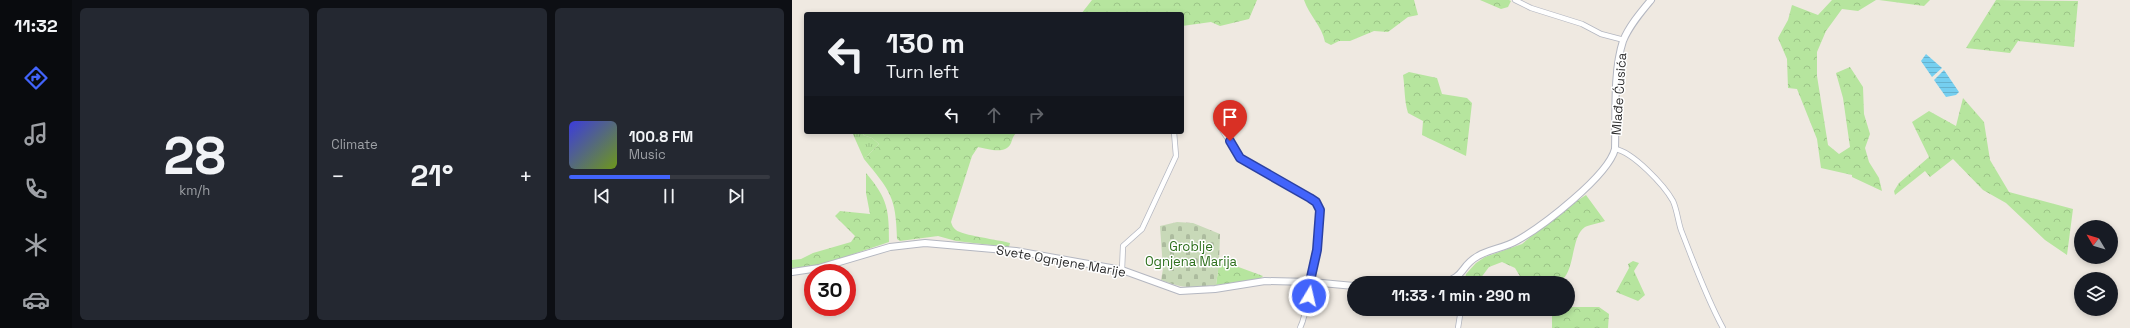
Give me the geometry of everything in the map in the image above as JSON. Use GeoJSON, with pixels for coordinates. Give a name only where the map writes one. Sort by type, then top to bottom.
{"type":"FeatureCollection","features":[{"type":"Feature","properties":{"kind":"street"},"geometry":{"type":"LineString","coordinates":[[1515,0],[1531,8],[1582,24],[1601,34],[1624,40]]}},
{"type":"Feature","properties":{"kind":"street","name":"Mlađe Ćusića"},"geometry":{"type":"LineString","coordinates":[[1615,149],[1619,59],[1624,40],[1638,15],[1651,0]]}},
{"type":"Feature","properties":{"kind":"street"},"geometry":{"type":"LineString","coordinates":[[1217,122],[1240,158],[1310,198],[1319,206],[1317,250],[1307,310],[1300,328]]}},
{"type":"Feature","properties":{"kind":"street"},"geometry":{"type":"LineString","coordinates":[[1122,270],[1123,246],[1142,229],[1176,156],[1174,134]]}},
{"type":"Feature","properties":{"kind":"street"},"geometry":{"type":"LineString","coordinates":[[1462,276],[1476,256],[1518,240],[1575,199],[1612,159],[1615,149],[1620,150],[1640,164],[1673,202],[1679,225],[1695,266],[1723,328]]}},
{"type":"Feature","properties":{"kind":"street","name":"Svete Ognjene Marije"},"geometry":{"type":"LineString","coordinates":[[792,272],[826,266],[890,247],[925,242],[1016,251],[1122,270],[1180,291],[1265,281],[1311,282],[1347,285]]}},
{"type":"Feature","properties":{"kind":"street"},"geometry":{"type":"LineString","coordinates":[[1458,328],[1460,316]]}},
{"type":"Feature","properties":{"kind":"green space"},"geometry":{"type":"Polygon","coordinates":[[[1092,0],[1257,0],[1249,19],[1220,26],[1211,22],[1184,26],[1184,12],[1083,12],[1092,0]]]}},
{"type":"Feature","properties":{"kind":"green space"},"geometry":{"type":"Polygon","coordinates":[[[1304,0],[1414,0],[1418,15],[1408,17],[1388,32],[1374,31],[1350,41],[1339,41],[1331,45],[1325,42],[1321,31],[1304,0]]]}},
{"type":"Feature","properties":{"kind":"green space"},"geometry":{"type":"Polygon","coordinates":[[[1480,0],[1511,1],[1508,7],[1501,9],[1480,0]]]}},
{"type":"Feature","properties":{"kind":"green space"},"geometry":{"type":"Polygon","coordinates":[[[1832,0],[1876,0],[1858,11],[1842,9],[1826,31],[1817,52],[1817,76],[1828,145],[1839,154],[1850,147],[1843,98],[1836,73],[1850,67],[1863,87],[1864,114],[1870,134],[1865,148],[1869,162],[1879,178],[1882,191],[1852,177],[1852,175],[1821,168],[1817,139],[1797,89],[1788,88],[1787,59],[1778,38],[1788,20],[1792,5],[1818,15],[1832,0]]]}},
{"type":"Feature","properties":{"kind":"green space"},"geometry":{"type":"Polygon","coordinates":[[[1879,0],[1930,0],[1924,6],[1879,0]]]}},
{"type":"Feature","properties":{"kind":"green space"},"geometry":{"type":"Polygon","coordinates":[[[1996,0],[2078,1],[2074,47],[2018,41],[2010,53],[1966,48],[1996,0]]]}},
{"type":"Feature","properties":{"kind":"green space"},"geometry":{"type":"Polygon","coordinates":[[[1409,72],[1437,78],[1442,94],[1467,98],[1472,103],[1466,156],[1422,135],[1423,121],[1408,113],[1405,99],[1403,75],[1409,72]]]}},
{"type":"Feature","properties":{"kind":"green space"},"geometry":{"type":"Polygon","coordinates":[[[1963,98],[1984,122],[1990,160],[2009,192],[2073,209],[2067,255],[2045,240],[2006,203],[1983,190],[1953,159],[1930,177],[1925,171],[1895,195],[1894,191],[1899,183],[1929,157],[1912,122],[1929,111],[1956,126],[1963,98]]]}},
{"type":"Feature","properties":{"kind":"green space"},"geometry":{"type":"Polygon","coordinates":[[[853,134],[864,134],[863,135],[872,138],[879,144],[864,159],[853,134]]]}},
{"type":"Feature","properties":{"kind":"green space"},"geometry":{"type":"Polygon","coordinates":[[[1015,134],[1009,147],[1005,149],[992,150],[978,147],[972,156],[951,222],[954,228],[959,232],[1010,243],[1009,247],[956,241],[938,236],[900,241],[897,239],[895,213],[890,195],[886,187],[864,159],[879,144],[872,138],[863,135],[1015,134]]]}},
{"type":"Feature","properties":{"kind":"green space"},"geometry":{"type":"Polygon","coordinates":[[[866,173],[879,190],[886,205],[888,213],[889,242],[824,264],[804,264],[804,267],[792,268],[792,260],[801,259],[813,253],[851,242],[855,236],[835,216],[840,211],[870,214],[866,193],[866,173]]]}},
{"type":"Feature","properties":{"kind":"green space"},"geometry":{"type":"Polygon","coordinates":[[[1586,195],[1605,221],[1585,227],[1580,232],[1570,266],[1565,276],[1520,276],[1515,268],[1502,262],[1489,267],[1482,276],[1466,276],[1476,263],[1485,257],[1522,244],[1566,208],[1586,195]]]}},
{"type":"Feature","properties":{"kind":"green space","name":"Groblje Ognjena Marija"},"geometry":{"type":"Polygon","coordinates":[[[1177,222],[1193,223],[1220,234],[1219,264],[1216,285],[1188,287],[1161,280],[1163,269],[1160,226],[1177,222]]]}},
{"type":"Feature","properties":{"kind":"green space"},"geometry":{"type":"Polygon","coordinates":[[[1633,261],[1639,263],[1634,271],[1645,295],[1638,301],[1616,292],[1629,268],[1628,264],[1633,261]]]}},
{"type":"Feature","properties":{"kind":"green space"},"geometry":{"type":"Polygon","coordinates":[[[1219,264],[1233,265],[1263,276],[1260,279],[1216,285],[1219,264]]]}},
{"type":"Feature","properties":{"kind":"green space"},"geometry":{"type":"Polygon","coordinates":[[[1575,307],[1599,307],[1609,314],[1608,328],[1552,328],[1552,316],[1575,316],[1575,307]]]}},
{"type":"Feature","properties":{"kind":"water"},"geometry":{"type":"Polygon","coordinates":[[[1926,54],[1942,68],[1932,77],[1921,61],[1926,54]]]}},
{"type":"Feature","properties":{"kind":"water"},"geometry":{"type":"Polygon","coordinates":[[[1944,70],[1959,92],[1956,95],[1946,97],[1934,80],[1944,70]]]}},
{"type":"Feature","properties":{"kind":"route"},"geometry":{"type":"LineString","coordinates":[[1230,141],[1240,158],[1310,198],[1319,206],[1317,250],[1309,286],[1309,296]]}}]}
